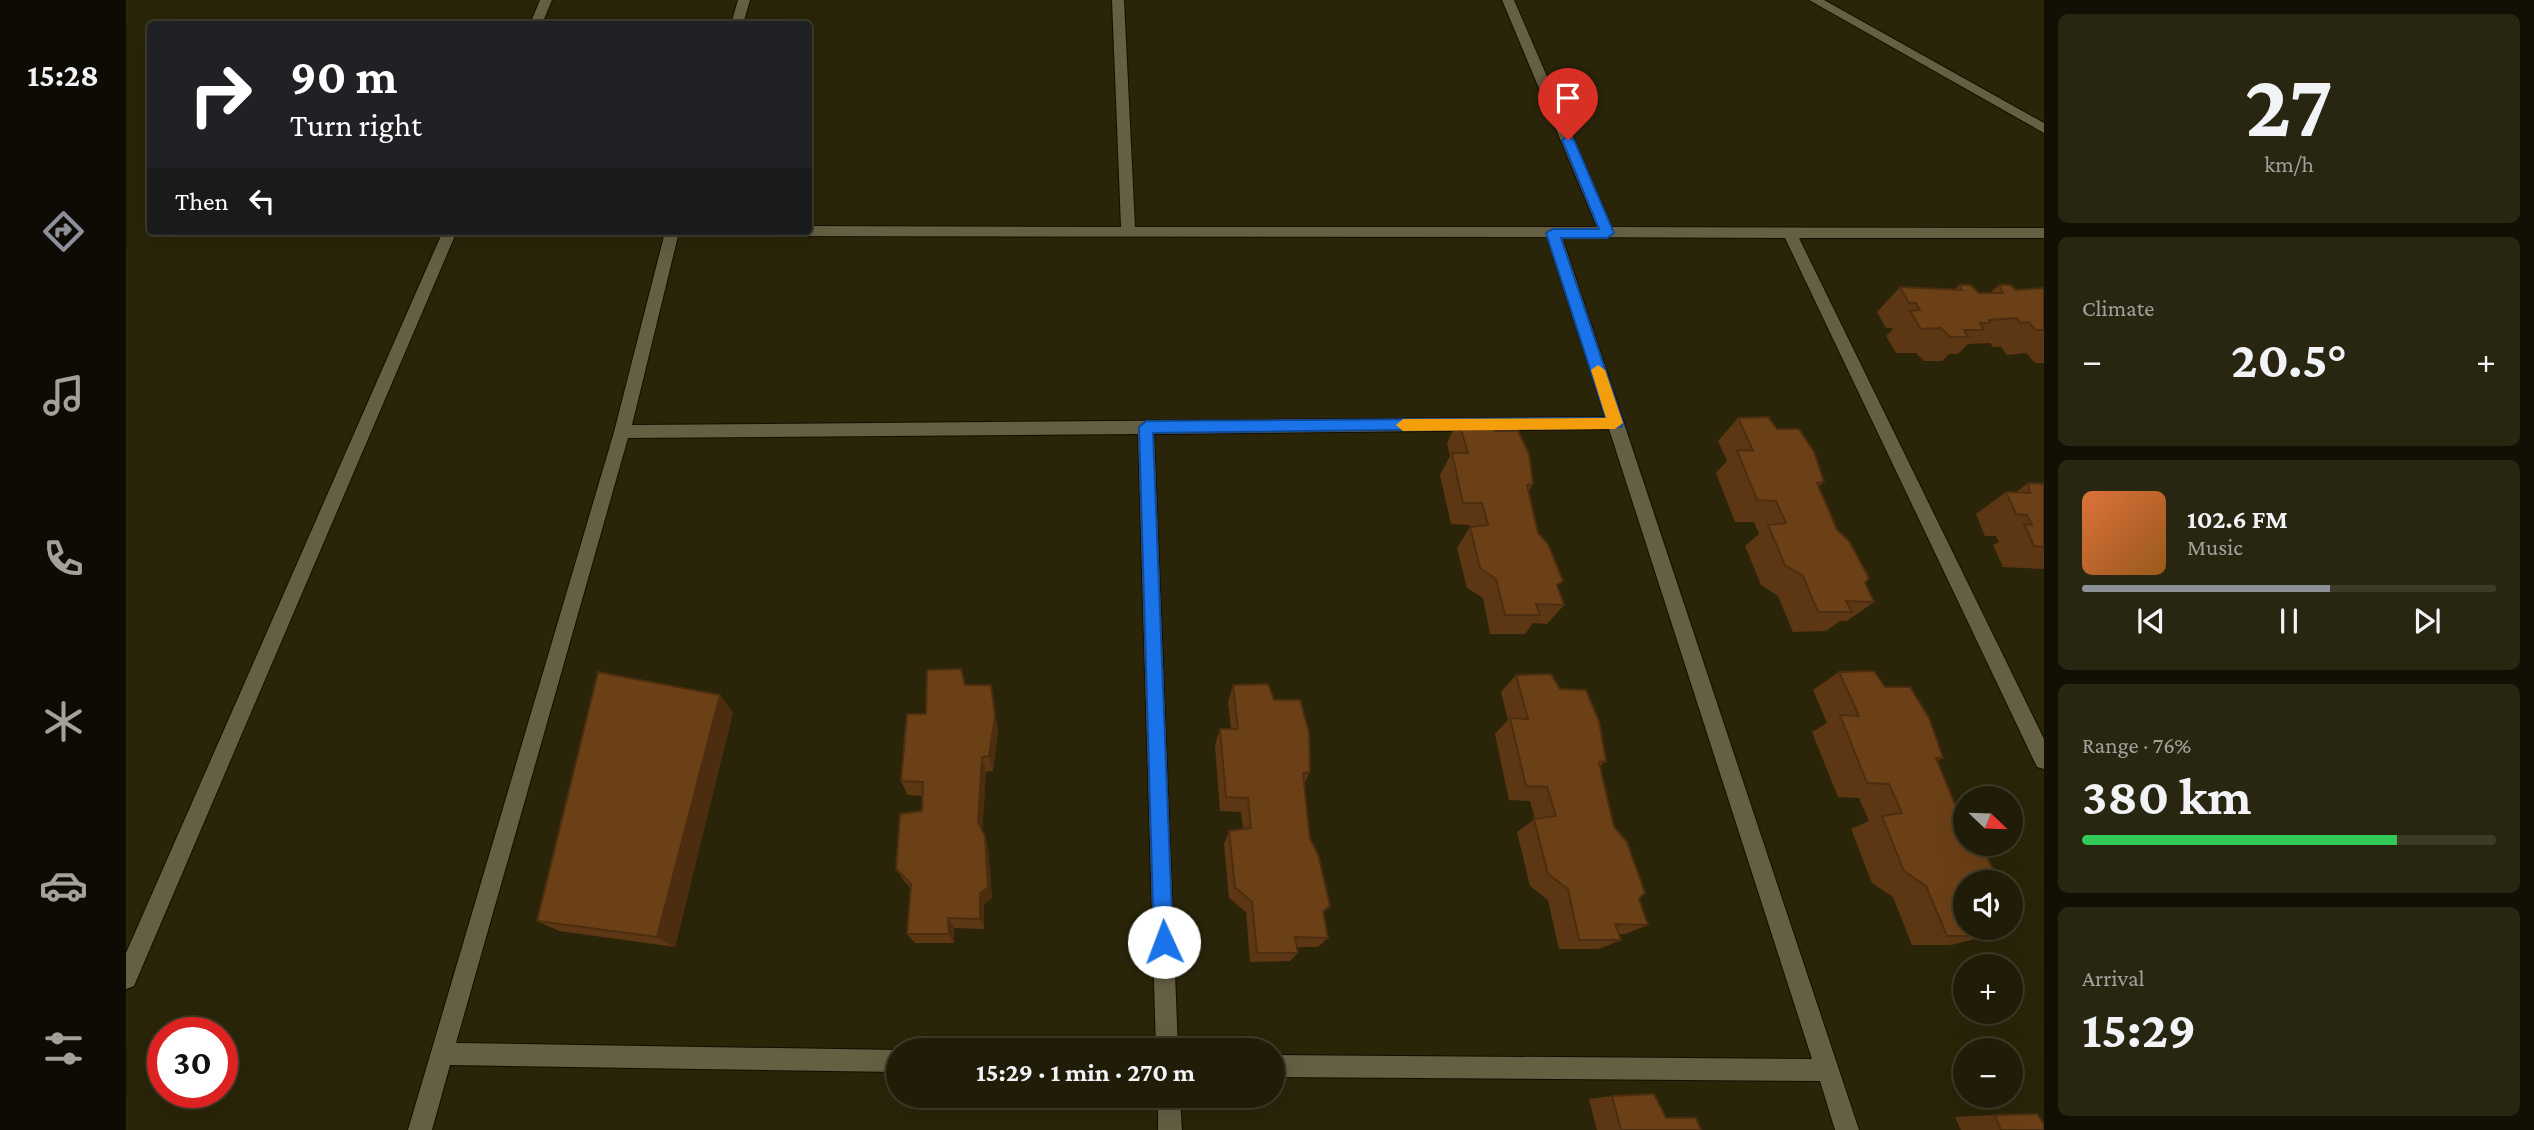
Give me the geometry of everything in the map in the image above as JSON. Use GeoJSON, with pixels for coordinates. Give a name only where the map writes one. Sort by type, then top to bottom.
{"type":"FeatureCollection","features":[{"type":"Feature","properties":{"kind":"street"},"geometry":{"type":"LineString","coordinates":[[537,21],[546,0]]}},
{"type":"Feature","properties":{"kind":"street"},"geometry":{"type":"LineString","coordinates":[[738,21],[744,0]]}},
{"type":"Feature","properties":{"kind":"street"},"geometry":{"type":"LineString","coordinates":[[1118,0],[1128,233]]}},
{"type":"Feature","properties":{"kind":"street"},"geometry":{"type":"LineString","coordinates":[[1508,0],[1607,233]]}},
{"type":"Feature","properties":{"kind":"street"},"geometry":{"type":"LineString","coordinates":[[1815,0],[2044,129]]}},
{"type":"Feature","properties":{"kind":"street"},"geometry":{"type":"LineString","coordinates":[[812,232],[2044,233]]}},
{"type":"Feature","properties":{"kind":"street"},"geometry":{"type":"LineString","coordinates":[[1553,233],[1847,1130]]}},
{"type":"Feature","properties":{"kind":"street"},"geometry":{"type":"LineString","coordinates":[[1790,233],[2044,760]]}},
{"type":"Feature","properties":{"kind":"street"},"geometry":{"type":"LineString","coordinates":[[126,978],[448,235]]}},
{"type":"Feature","properties":{"kind":"street"},"geometry":{"type":"LineString","coordinates":[[420,1130],[622,432],[666,235]]}},
{"type":"Feature","properties":{"kind":"street"},"geometry":{"type":"LineString","coordinates":[[622,432],[1615,423]]}},
{"type":"Feature","properties":{"kind":"street"},"geometry":{"type":"LineString","coordinates":[[1146,427],[1167,1038]]}},
{"type":"Feature","properties":{"kind":"street"},"geometry":{"type":"LineString","coordinates":[[440,1054],[886,1061]]}},
{"type":"Feature","properties":{"kind":"street"},"geometry":{"type":"LineString","coordinates":[[1285,1066],[1828,1070]]}},
{"type":"Feature","properties":{"kind":"street"},"geometry":{"type":"LineString","coordinates":[[1169,1108],[1170,1130]]}},
{"type":"Feature","properties":{"kind":"building"},"geometry":{"type":"Polygon","coordinates":[[[1959,285],[1970,285],[1979,293],[2003,293],[1999,285],[2010,285],[2016,290],[2044,288],[2044,330],[2035,330],[2029,322],[2020,323],[2017,318],[1980,323],[1984,330],[1964,330],[1968,337],[1950,337],[1941,328],[1921,329],[1910,311],[1920,310],[1916,303],[1909,303],[1900,287],[1962,290],[1959,285]]]}},
{"type":"Feature","properties":{"kind":"building"},"geometry":{"type":"Polygon","coordinates":[[[1768,417],[1777,429],[1799,429],[1814,452],[1824,482],[1817,483],[1837,530],[1849,541],[1869,578],[1865,583],[1874,602],[1846,601],[1852,612],[1818,612],[1803,576],[1785,565],[1768,525],[1786,523],[1776,501],[1757,500],[1737,450],[1753,451],[1738,418],[1768,417]]]}},
{"type":"Feature","properties":{"kind":"building"},"geometry":{"type":"Polygon","coordinates":[[[1488,419],[1495,431],[1518,431],[1529,454],[1533,484],[1527,485],[1538,533],[1548,544],[1563,581],[1557,585],[1564,605],[1536,604],[1540,615],[1505,615],[1496,579],[1480,568],[1470,527],[1488,525],[1482,503],[1463,503],[1452,453],[1468,453],[1458,420],[1488,419]]]}},
{"type":"Feature","properties":{"kind":"building"},"geometry":{"type":"Polygon","coordinates":[[[2028,483],[2044,484],[2044,547],[2034,546],[2024,524],[2032,525],[2027,515],[2016,514],[2006,492],[2030,493],[2028,483]]]}},
{"type":"Feature","properties":{"kind":"building"},"geometry":{"type":"Polygon","coordinates":[[[961,669],[965,685],[991,685],[995,716],[989,756],[982,757],[978,822],[985,836],[988,887],[980,893],[980,919],[948,918],[949,934],[907,934],[911,884],[896,869],[900,814],[922,811],[923,782],[901,781],[907,714],[926,714],[927,670],[961,669]]]}},
{"type":"Feature","properties":{"kind":"building"},"geometry":{"type":"Polygon","coordinates":[[[1874,671],[1885,687],[1910,687],[1929,718],[1943,758],[1936,758],[1953,800],[1953,856],[1986,856],[1994,870],[1953,870],[1953,936],[1947,936],[1926,886],[1904,871],[1882,816],[1902,813],[1889,784],[1867,783],[1840,715],[1859,716],[1839,672],[1874,671]]]}},
{"type":"Feature","properties":{"kind":"building"},"geometry":{"type":"Polygon","coordinates":[[[598,672],[720,695],[657,937],[537,921],[598,672]]]}},
{"type":"Feature","properties":{"kind":"building"},"geometry":{"type":"Polygon","coordinates":[[[1551,674],[1560,689],[1586,690],[1599,721],[1606,761],[1599,762],[1614,827],[1627,842],[1645,893],[1639,899],[1648,925],[1615,924],[1621,940],[1579,940],[1568,889],[1548,874],[1534,819],[1556,816],[1547,787],[1526,786],[1510,718],[1528,719],[1516,675],[1551,674]]]}},
{"type":"Feature","properties":{"kind":"building"},"geometry":{"type":"Polygon","coordinates":[[[1268,684],[1274,700],[1300,700],[1309,732],[1310,772],[1303,773],[1310,839],[1318,854],[1330,906],[1323,911],[1328,938],[1295,937],[1298,953],[1257,953],[1252,902],[1235,887],[1229,831],[1251,828],[1248,798],[1226,797],[1220,729],[1238,729],[1233,685],[1268,684]]]}},
{"type":"Feature","properties":{"kind":"building"},"geometry":{"type":"Polygon","coordinates":[[[1654,1094],[1666,1118],[1696,1118],[1701,1130],[1621,1130],[1612,1096],[1654,1094]]]}},
{"type":"Feature","properties":{"kind":"building"},"geometry":{"type":"Polygon","coordinates":[[[2037,1114],[2044,1124],[2044,1130],[2001,1130],[1995,1115],[2037,1114]]]}},
{"type":"Feature","properties":{"kind":"slow traffic"},"geometry":{"type":"LineString","coordinates":[[1403,425],[1615,423],[1598,370]]}},
{"type":"Feature","properties":{"kind":"route"},"geometry":{"type":"LineString","coordinates":[[1164,942],[1146,427],[1615,423],[1553,233],[1607,233],[1568,140]]}}]}
